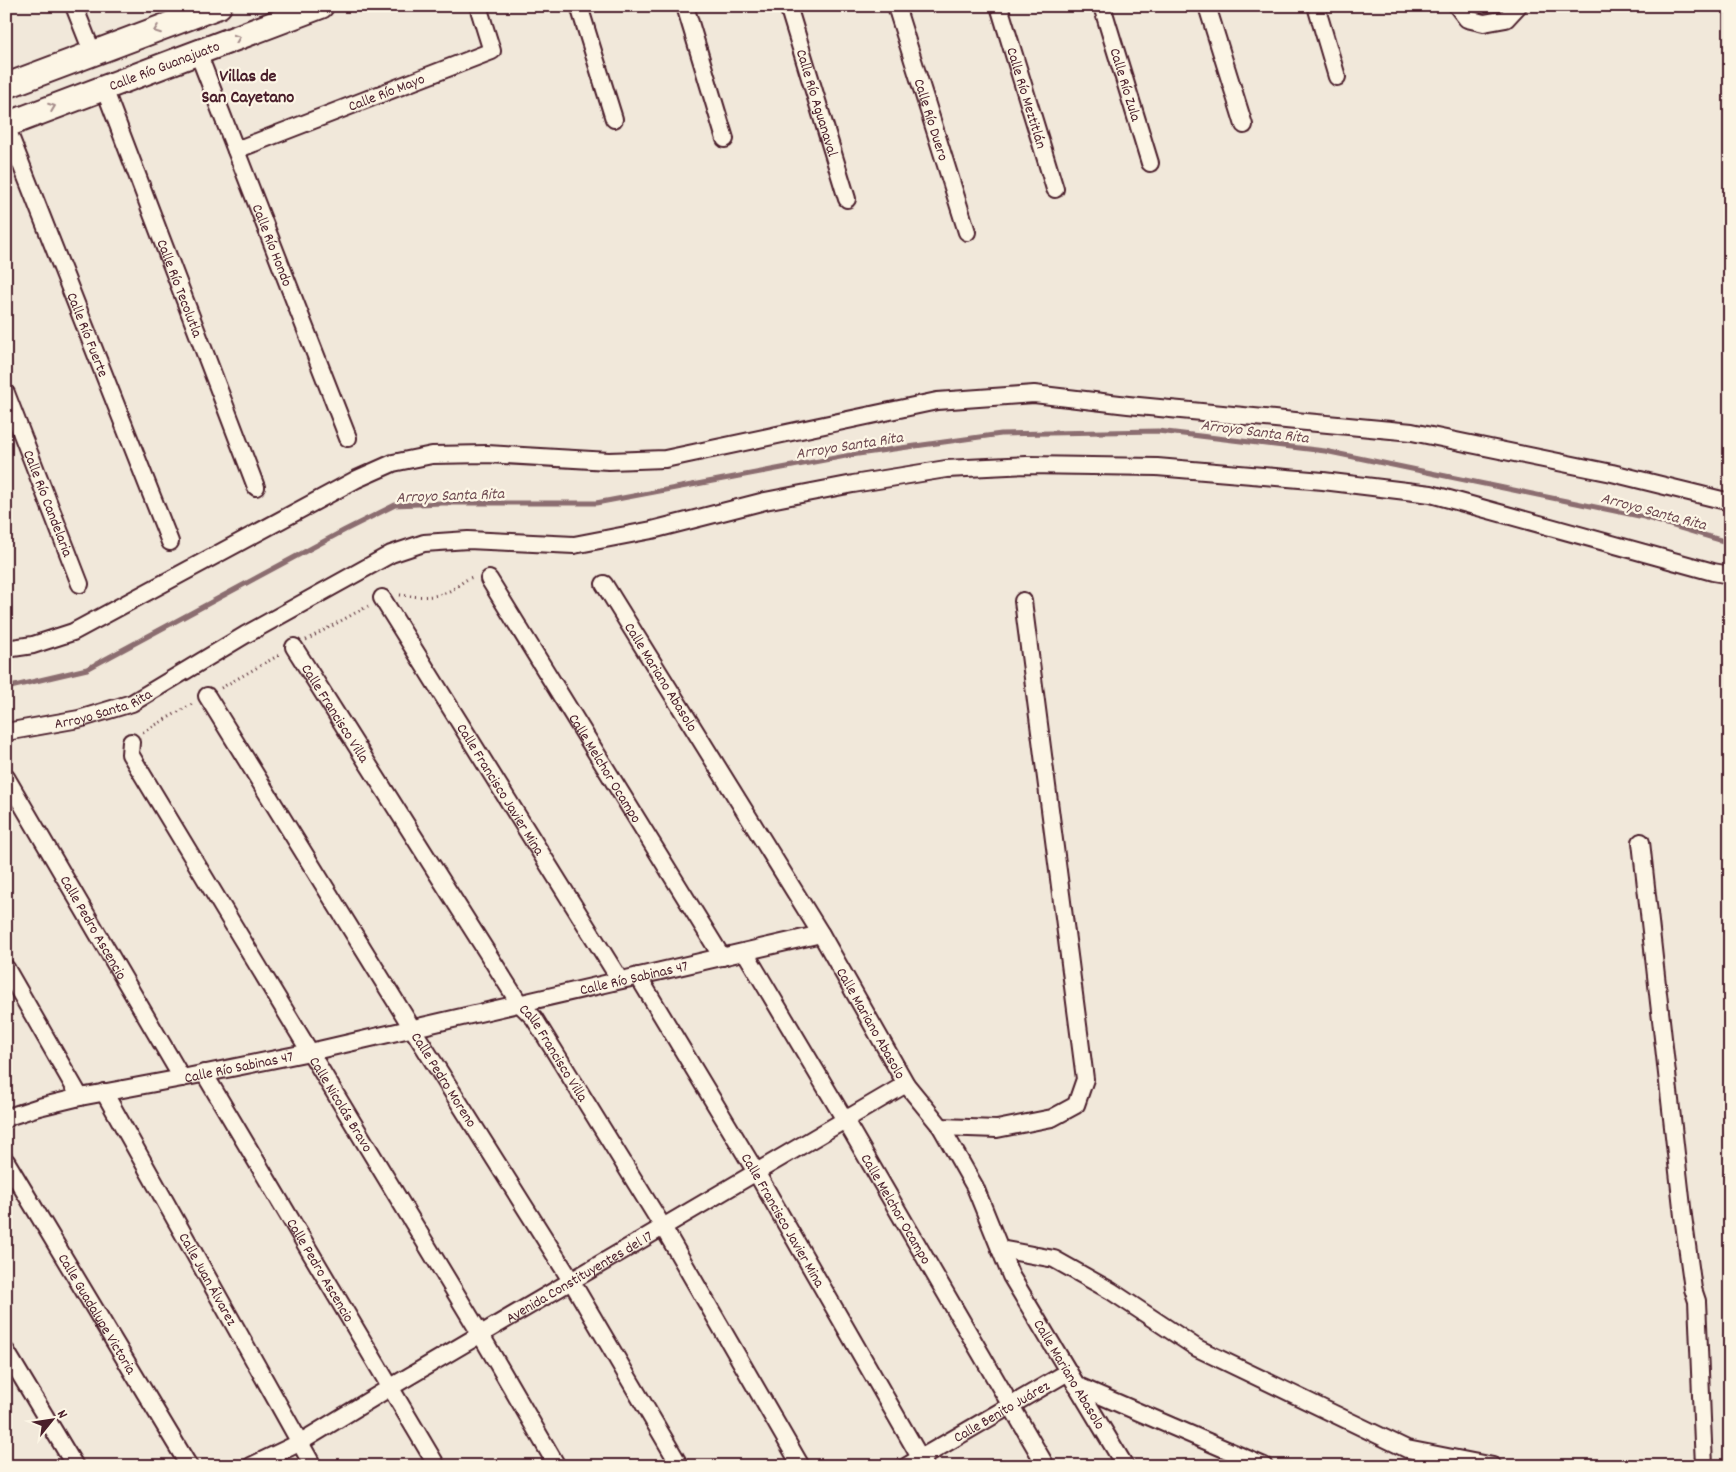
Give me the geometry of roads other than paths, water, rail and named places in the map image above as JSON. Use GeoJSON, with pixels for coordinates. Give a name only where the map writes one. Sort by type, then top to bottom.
{"type":"FeatureCollection","features":[{"type":"Feature","properties":{"kind":"street"},"geometry":{"type":"LineString","coordinates":[[74,6],[93,54]]}},
{"type":"Feature","properties":{"kind":"street"},"geometry":{"type":"LineString","coordinates":[[6,86],[130,40],[185,12],[219,6]]}},
{"type":"Feature","properties":{"kind":"street","name":"Calle Río Guanajuato"},"geometry":{"type":"LineString","coordinates":[[6,125],[321,6]]}},
{"type":"Feature","properties":{"kind":"street","name":"Calle Río Mayo"},"geometry":{"type":"LineString","coordinates":[[236,150],[492,51],[478,6]]}},
{"type":"Feature","properties":{"kind":"street"},"geometry":{"type":"LineString","coordinates":[[579,6],[614,120]]}},
{"type":"Feature","properties":{"kind":"street"},"geometry":{"type":"LineString","coordinates":[[685,6],[725,139]]}},
{"type":"Feature","properties":{"kind":"street","name":"Calle Río Aguanaval"},"geometry":{"type":"LineString","coordinates":[[788,6],[848,199]]}},
{"type":"Feature","properties":{"kind":"street","name":"Calle Río Duero"},"geometry":{"type":"LineString","coordinates":[[896,6],[967,232]]}},
{"type":"Feature","properties":{"kind":"street","name":"Calle Río Meztitlán"},"geometry":{"type":"LineString","coordinates":[[999,6],[1055,189]]}},
{"type":"Feature","properties":{"kind":"street","name":"Calle Río Zula"},"geometry":{"type":"LineString","coordinates":[[1102,6],[1150,164]]}},
{"type":"Feature","properties":{"kind":"street"},"geometry":{"type":"LineString","coordinates":[[1206,6],[1244,125]]}},
{"type":"Feature","properties":{"kind":"street"},"geometry":{"type":"LineString","coordinates":[[1316,6],[1337,77]]}},
{"type":"Feature","properties":{"kind":"street"},"geometry":{"type":"LineString","coordinates":[[1457,6],[1467,19],[1484,23],[1506,20],[1518,6]]}},
{"type":"Feature","properties":{"kind":"street"},"geometry":{"type":"LineString","coordinates":[[130,40],[143,73]]}},
{"type":"Feature","properties":{"kind":"street","name":"Calle Río Hondo"},"geometry":{"type":"LineString","coordinates":[[198,52],[348,438]]}},
{"type":"Feature","properties":{"kind":"street","name":"Calle Río Tecolutla"},"geometry":{"type":"LineString","coordinates":[[104,88],[256,487]]}},
{"type":"Feature","properties":{"kind":"street","name":"Calle Río Fuerte"},"geometry":{"type":"LineString","coordinates":[[6,125],[170,542]]}},
{"type":"Feature","properties":{"kind":"street","name":"Calle Río Candelaria"},"geometry":{"type":"LineString","coordinates":[[6,393],[80,584]]}},
{"type":"Feature","properties":{"kind":"street"},"geometry":{"type":"LineString","coordinates":[[6,649],[33,645],[73,632],[357,479],[393,463],[432,455],[487,454],[609,461],[665,459],[937,401],[1034,394],[1128,405],[1412,432],[1612,473],[1730,502]]}},
{"type":"Feature","properties":{"kind":"street","name":"Arroyo Santa Rita"},"geometry":{"type":"LineString","coordinates":[[6,732],[79,719],[132,703],[246,635],[391,554],[424,543],[468,540],[574,545],[652,530],[765,501],[946,469],[1027,465],[1157,467],[1323,481],[1431,494],[1713,572],[1730,575]]}},
{"type":"Feature","properties":{"kind":"street","name":"Calle Melchor Ocampo"},"geometry":{"type":"LineString","coordinates":[[489,579],[722,957]]}},
{"type":"Feature","properties":{"kind":"street","name":"Calle Mariano Abasolo"},"geometry":{"type":"LineString","coordinates":[[604,584],[821,934],[906,1084],[941,1127],[975,1187],[1011,1276],[1125,1466]]}},
{"type":"Feature","properties":{"kind":"street","name":"Calle Francisco Javier Mina"},"geometry":{"type":"LineString","coordinates":[[382,598],[620,980]]}},
{"type":"Feature","properties":{"kind":"street"},"geometry":{"type":"LineString","coordinates":[[941,1127],[997,1129],[1052,1118],[1076,1105],[1085,1079],[1023,601]]}},
{"type":"Feature","properties":{"kind":"street","name":"Calle Francisco Villa"},"geometry":{"type":"LineString","coordinates":[[294,647],[519,1003],[534,1018],[663,1228],[801,1466]]}},
{"type":"Feature","properties":{"kind":"street","name":"Calle Pedro Moreno"},"geometry":{"type":"LineString","coordinates":[[207,696],[412,1028],[572,1282],[680,1466]]}},
{"type":"Feature","properties":{"kind":"street","name":"Calle Nicolás Bravo"},"geometry":{"type":"LineString","coordinates":[[131,742],[130,754],[481,1335],[557,1466]]}},
{"type":"Feature","properties":{"kind":"street","name":"Calle Pedro Ascencio"},"geometry":{"type":"LineString","coordinates":[[6,777],[182,1078]]}},
{"type":"Feature","properties":{"kind":"street"},"geometry":{"type":"LineString","coordinates":[[1641,842],[1683,1216],[1693,1289],[1697,1301],[1704,1466]]}},
{"type":"Feature","properties":{"kind":"street","name":"Calle Río Sabinas 47"},"geometry":{"type":"LineString","coordinates":[[6,1119],[39,1107],[80,1097],[310,1052],[821,934]]}},
{"type":"Feature","properties":{"kind":"street","name":"Calle Melchor Ocampo"},"geometry":{"type":"LineString","coordinates":[[745,952],[1046,1466]]}},
{"type":"Feature","properties":{"kind":"street"},"geometry":{"type":"LineString","coordinates":[[6,968],[80,1097]]}},
{"type":"Feature","properties":{"kind":"street","name":"Calle Francisco Javier Mina"},"geometry":{"type":"LineString","coordinates":[[638,976],[756,1172],[917,1463]]}},
{"type":"Feature","properties":{"kind":"street","name":"Calle Pedro Ascencio"},"geometry":{"type":"LineString","coordinates":[[204,1073],[437,1466]]}},
{"type":"Feature","properties":{"kind":"street","name":"Avenida Constituyentes del 17"},"geometry":{"type":"LineString","coordinates":[[251,1466],[300,1443],[391,1387],[906,1084]]}},
{"type":"Feature","properties":{"kind":"street","name":"Calle Juan Álvarez"},"geometry":{"type":"LineString","coordinates":[[104,1092],[313,1466]]}},
{"type":"Feature","properties":{"kind":"street","name":"Calle Guadalupe Victoria"},"geometry":{"type":"LineString","coordinates":[[6,1161],[189,1466]]}},
{"type":"Feature","properties":{"kind":"street"},"geometry":{"type":"LineString","coordinates":[[1000,1249],[1054,1260],[1112,1291],[1197,1348],[1407,1449],[1493,1466]]}},
{"type":"Feature","properties":{"kind":"street"},"geometry":{"type":"LineString","coordinates":[[6,1350],[75,1466]]}},
{"type":"Feature","properties":{"kind":"street"},"geometry":{"type":"LineString","coordinates":[[1072,1379],[1264,1466]]}},
{"type":"Feature","properties":{"kind":"street","name":"Calle Benito Juárez"},"geometry":{"type":"LineString","coordinates":[[917,1463],[1011,1406],[1072,1379]]}},
{"type":"Feature","properties":{"kind":"waterway","name":"Arroyo Santa Rita"},"geometry":{"type":"LineString","coordinates":[[6,688],[87,669],[395,505],[442,503],[596,503],[851,455],[1001,434],[1158,431],[1325,451],[1644,517],[1730,543]]}},
{"type":"Feature","properties":{"kind":"district","name":"Villas de San Cayetano"},"geometry":{"type":"Point","coordinates":[248,85]}}]}
